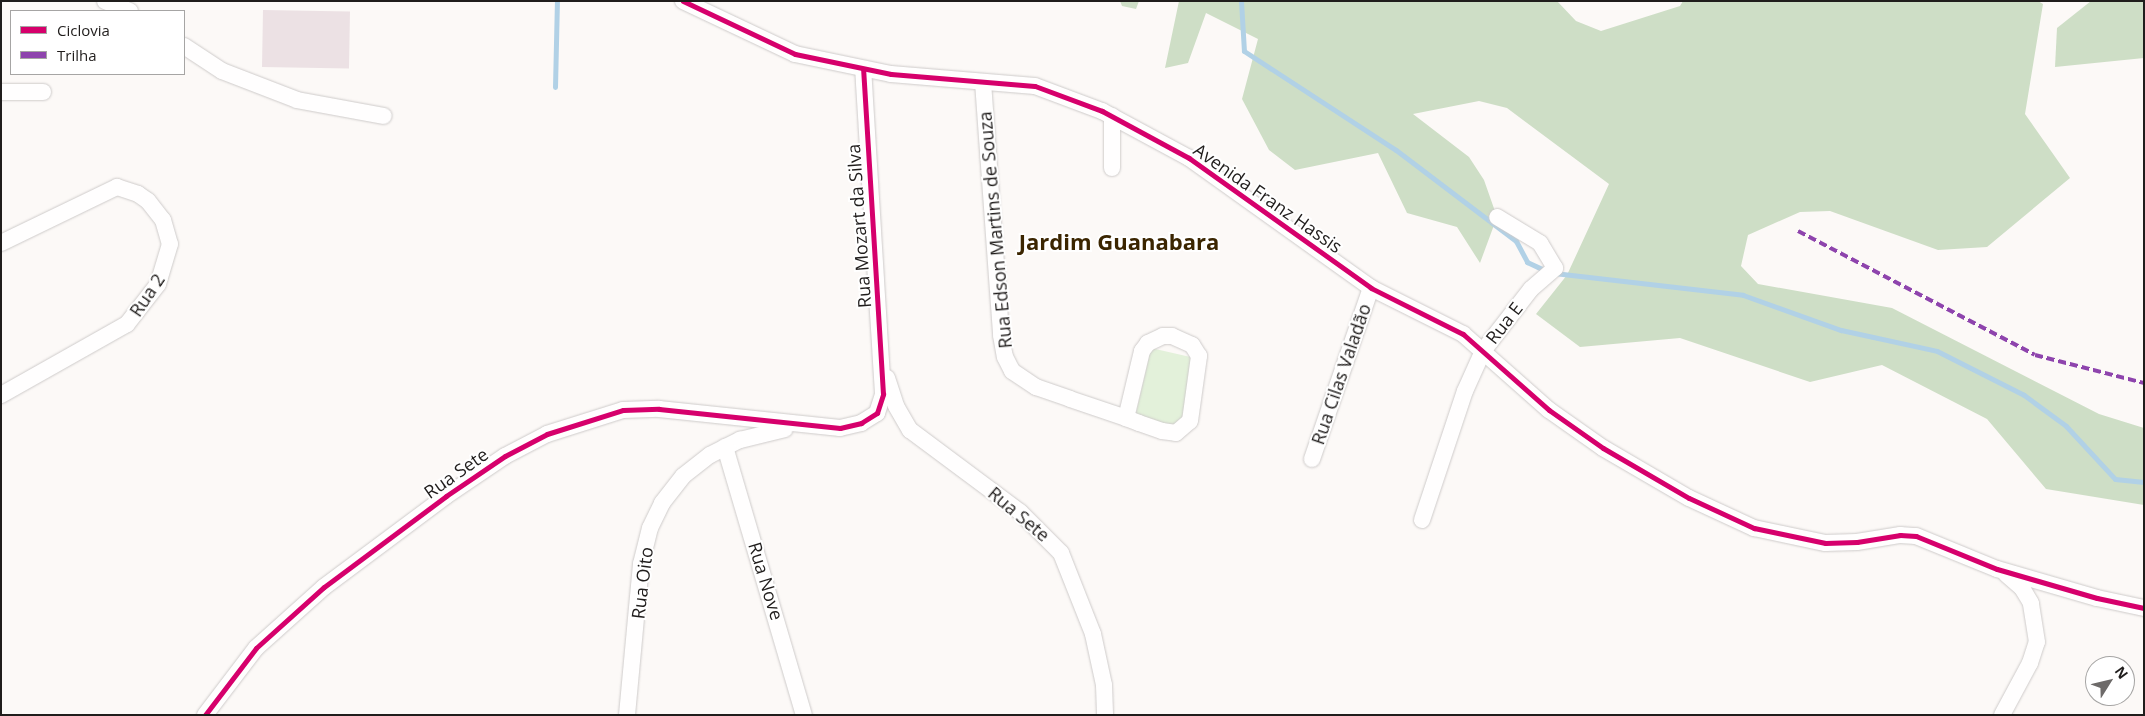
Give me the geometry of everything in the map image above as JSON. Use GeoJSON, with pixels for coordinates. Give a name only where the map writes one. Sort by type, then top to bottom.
{"type":"FeatureCollection","features":[{"type":"Feature","properties":{"kind":"street"},"geometry":{"type":"LineString","coordinates":[[105,1],[128,10]]}},
{"type":"Feature","properties":{"kind":"street","name":"Avenida Franz Hassis"},"geometry":{"type":"LineString","coordinates":[[683,1],[795,54],[862,70],[1035,86],[1112,116],[1189,158],[1371,288],[1450,326],[1483,350],[1576,430],[1689,498],[1746,524],[1776,534],[1825,543],[1857,542],[1900,535],[1916,536],[1997,569]]}},
{"type":"Feature","properties":{"kind":"street"},"geometry":{"type":"LineString","coordinates":[[185,47],[222,71],[297,100],[384,116]]}},
{"type":"Feature","properties":{"kind":"street","name":"Rua Mozart da Silva"},"geometry":{"type":"LineString","coordinates":[[862,70],[882,382]]}},
{"type":"Feature","properties":{"kind":"street","name":"Rua Edson Martins de Souza"},"geometry":{"type":"LineString","coordinates":[[983,82],[1001,335],[1008,365],[1028,383],[1126,418],[1167,432],[1176,433],[1186,428],[1190,421],[1200,364],[1192,345],[1168,336],[1157,337],[1145,346],[1126,418]]}},
{"type":"Feature","properties":{"kind":"street"},"geometry":{"type":"LineString","coordinates":[[1,92],[43,92]]}},
{"type":"Feature","properties":{"kind":"street"},"geometry":{"type":"LineString","coordinates":[[1112,116],[1112,168]]}},
{"type":"Feature","properties":{"kind":"street","name":"Rua 2"},"geometry":{"type":"LineString","coordinates":[[1,243],[117,188],[138,194],[148,201],[163,220],[170,244],[158,284],[127,324],[1,395]]}},
{"type":"Feature","properties":{"kind":"street","name":"Rua E"},"geometry":{"type":"LineString","coordinates":[[1422,520],[1459,409],[1483,350],[1536,284],[1552,270],[1555,264],[1540,243],[1497,217]]}},
{"type":"Feature","properties":{"kind":"street","name":"Rua Cilas Valadão"},"geometry":{"type":"LineString","coordinates":[[1312,459],[1371,288]]}},
{"type":"Feature","properties":{"kind":"street","name":"Rua Sete"},"geometry":{"type":"LineString","coordinates":[[880,347],[892,394],[910,430],[1020,512],[1061,553],[1093,634],[1104,685],[1105,715]]}},
{"type":"Feature","properties":{"kind":"street","name":"Rua Sete"},"geometry":{"type":"LineString","coordinates":[[205,715],[256,648],[324,587],[453,491],[505,456],[547,434],[622,410],[659,409],[805,426],[853,426],[870,419],[881,405],[882,382]]}},
{"type":"Feature","properties":{"kind":"street","name":"Rua Oito"},"geometry":{"type":"LineString","coordinates":[[627,715],[640,572],[650,528],[667,496],[683,476],[725,447],[753,436],[805,426]]}},
{"type":"Feature","properties":{"kind":"street","name":"Rua Nove"},"geometry":{"type":"LineString","coordinates":[[725,447],[804,715]]}},
{"type":"Feature","properties":{"kind":"street"},"geometry":{"type":"LineString","coordinates":[[1997,569],[2098,598],[2144,608]]}},
{"type":"Feature","properties":{"kind":"street"},"geometry":{"type":"LineString","coordinates":[[1997,569],[2014,580],[2027,595],[2037,629],[2030,663],[2002,715]]}},
{"type":"Feature","properties":{"kind":"green space"},"geometry":{"type":"Polygon","coordinates":[[[1120,1],[1139,1],[1136,9],[1122,6],[1120,1]]]}},
{"type":"Feature","properties":{"kind":"green space"},"geometry":{"type":"Polygon","coordinates":[[[1179,1],[1557,1],[1576,21],[1601,31],[1680,6],[1683,1],[2038,1],[2043,4],[2025,114],[2070,178],[1987,247],[1938,250],[1830,211],[1800,212],[1748,235],[1741,266],[1758,284],[1892,308],[2099,414],[2144,428],[2144,505],[2046,489],[1987,419],[1882,365],[1810,382],[1680,338],[1580,347],[1536,314],[1567,275],[1609,184],[1507,108],[1479,101],[1413,114],[1469,157],[1484,180],[1497,217],[1480,263],[1457,227],[1407,213],[1378,153],[1295,170],[1269,150],[1242,99],[1258,39],[1206,13],[1188,63],[1165,68],[1179,1]]]}},
{"type":"Feature","properties":{"kind":"green space"},"geometry":{"type":"Polygon","coordinates":[[[2091,1],[2144,1],[2144,58],[2055,67],[2057,28],[2091,1]]]}},
{"type":"Feature","properties":{"kind":"green space"},"geometry":{"type":"Polygon","coordinates":[[[1151,348],[1196,358],[1180,428],[1135,417],[1151,348]]]}},
{"type":"Feature","properties":{"kind":"building"},"geometry":{"type":"Polygon","coordinates":[[[263,10],[350,12],[349,69],[262,67],[263,10]]]}},
{"type":"Feature","properties":{"kind":"waterway"},"geometry":{"type":"LineString","coordinates":[[555,87],[557,1]]}},
{"type":"Feature","properties":{"kind":"waterway"},"geometry":{"type":"LineString","coordinates":[[1241,1],[1244,51],[1396,150],[1516,241],[1527,262],[1546,271]]}},
{"type":"Feature","properties":{"kind":"waterway"},"geometry":{"type":"LineString","coordinates":[[1554,273],[1743,295],[1841,330],[1937,351],[2024,395],[2066,426],[2115,479],[2144,482]]}},
{"type":"Feature","properties":{"kind":"marked path"},"geometry":{"type":"LineString","coordinates":[[1798,231],[2035,355],[2144,383]]}},
{"type":"Feature","properties":{"kind":"cycle path"},"geometry":{"type":"LineString","coordinates":[[683,1],[795,54],[891,74],[1035,86],[1102,111],[1189,158],[1371,288],[1463,334],[1549,410],[1603,448],[1689,498],[1754,528],[1825,543],[1857,542],[1900,535],[1916,536],[1997,569],[2097,598],[2144,608]]}},
{"type":"Feature","properties":{"kind":"cycle path"},"geometry":{"type":"LineString","coordinates":[[205,715],[256,648],[324,587],[446,496],[505,456],[547,434],[623,410],[659,409],[840,428],[861,423],[877,413],[883,394],[863,70]]}},
{"type":"Feature","properties":{"kind":"district","name":"Jardim Guanabara"},"geometry":{"type":"Point","coordinates":[1119,242]}}]}
